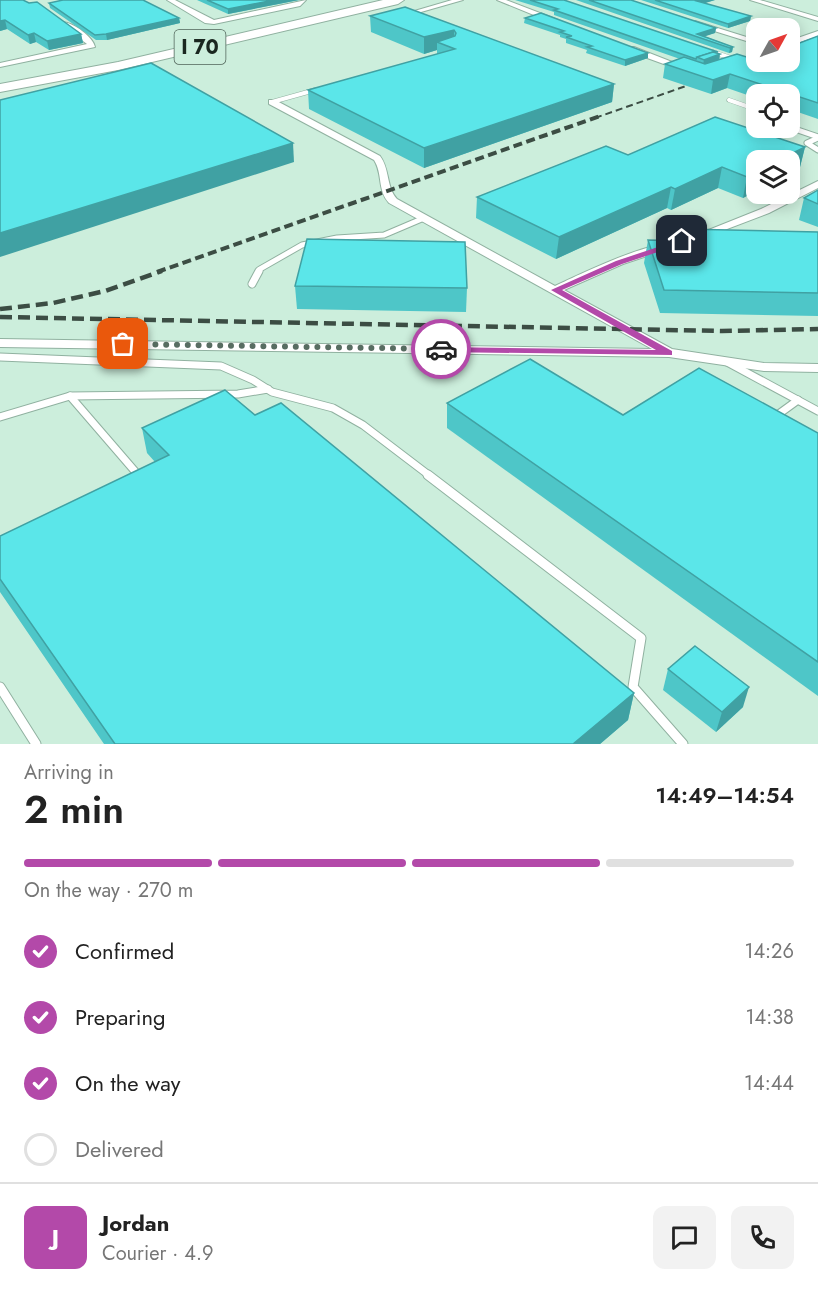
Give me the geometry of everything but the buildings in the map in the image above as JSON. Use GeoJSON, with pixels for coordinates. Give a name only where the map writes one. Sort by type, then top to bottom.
{"type":"FeatureCollection","features":[{"type":"Feature","properties":{"kind":"highway","name":"I 70"},"geometry":{"type":"LineString","coordinates":[[0,79],[121,56],[364,0]]}},
{"type":"Feature","properties":{"kind":"highway","name":"I 70"},"geometry":{"type":"LineString","coordinates":[[0,88],[138,62],[398,0]]}},
{"type":"Feature","properties":{"kind":"highway"},"geometry":{"type":"LineString","coordinates":[[0,73],[224,33]]}},
{"type":"Feature","properties":{"kind":"street"},"geometry":{"type":"LineString","coordinates":[[170,0],[214,22],[293,6],[303,1]]}},
{"type":"Feature","properties":{"kind":"street"},"geometry":{"type":"LineString","coordinates":[[414,12],[460,0]]}},
{"type":"Feature","properties":{"kind":"street"},"geometry":{"type":"LineString","coordinates":[[500,0],[566,24]]}},
{"type":"Feature","properties":{"kind":"street"},"geometry":{"type":"LineString","coordinates":[[753,0],[818,19]]}},
{"type":"Feature","properties":{"kind":"street"},"geometry":{"type":"LineString","coordinates":[[0,65],[93,44],[61,20]]}},
{"type":"Feature","properties":{"kind":"street"},"geometry":{"type":"LineString","coordinates":[[689,20],[746,39]]}},
{"type":"Feature","properties":{"kind":"street"},"geometry":{"type":"LineString","coordinates":[[800,40],[818,33]]}},
{"type":"Feature","properties":{"kind":"street"},"geometry":{"type":"LineString","coordinates":[[621,45],[694,72]]}},
{"type":"Feature","properties":{"kind":"street"},"geometry":{"type":"LineString","coordinates":[[721,68],[746,59]]}},
{"type":"Feature","properties":{"kind":"street"},"geometry":{"type":"LineString","coordinates":[[272,102],[377,158],[383,164],[383,187],[386,196],[669,353]]}},
{"type":"Feature","properties":{"kind":"street"},"geometry":{"type":"LineString","coordinates":[[691,239],[765,211],[818,184]]}},
{"type":"Feature","properties":{"kind":"street"},"geometry":{"type":"LineString","coordinates":[[555,290],[619,262],[671,245]]}},
{"type":"Feature","properties":{"kind":"street"},"geometry":{"type":"LineString","coordinates":[[0,342],[669,353],[764,367],[818,368]]}},
{"type":"Feature","properties":{"kind":"street"},"geometry":{"type":"LineString","coordinates":[[0,351],[14,343]]}},
{"type":"Feature","properties":{"kind":"lane"},"geometry":{"type":"LineString","coordinates":[[707,50],[740,61]]}},
{"type":"Feature","properties":{"kind":"lane"},"geometry":{"type":"LineString","coordinates":[[272,102],[317,89]]}},
{"type":"Feature","properties":{"kind":"lane"},"geometry":{"type":"LineString","coordinates":[[729,100],[746,106]]}},
{"type":"Feature","properties":{"kind":"lane"},"geometry":{"type":"LineString","coordinates":[[800,131],[818,138]]}},
{"type":"Feature","properties":{"kind":"lane"},"geometry":{"type":"LineString","coordinates":[[818,138],[807,143],[818,150]]}},
{"type":"Feature","properties":{"kind":"lane"},"geometry":{"type":"LineString","coordinates":[[252,284],[260,269],[302,245],[337,238],[384,235],[424,218]]}},
{"type":"Feature","properties":{"kind":"lane"},"geometry":{"type":"LineString","coordinates":[[0,357],[222,366],[268,389],[333,408],[363,425],[641,638],[633,687],[683,744]]}},
{"type":"Feature","properties":{"kind":"lane"},"geometry":{"type":"LineString","coordinates":[[725,361],[818,411]]}},
{"type":"Feature","properties":{"kind":"lane"},"geometry":{"type":"LineString","coordinates":[[0,417],[70,396],[238,394],[268,389]]}},
{"type":"Feature","properties":{"kind":"lane"},"geometry":{"type":"LineString","coordinates":[[70,396],[147,484]]}},
{"type":"Feature","properties":{"kind":"lane"},"geometry":{"type":"LineString","coordinates":[[784,421],[776,416],[798,400]]}},
{"type":"Feature","properties":{"kind":"lane"},"geometry":{"type":"LineString","coordinates":[[0,687],[36,744]]}},
{"type":"Feature","properties":{"kind":"railway"},"geometry":{"type":"LineString","coordinates":[[595,118],[703,80]]}},
{"type":"Feature","properties":{"kind":"railway"},"geometry":{"type":"LineString","coordinates":[[157,272],[600,116]]}},
{"type":"Feature","properties":{"kind":"railway"},"geometry":{"type":"LineString","coordinates":[[0,309],[53,303],[105,291],[162,271]]}},
{"type":"Feature","properties":{"kind":"railway"},"geometry":{"type":"LineString","coordinates":[[0,317],[722,331],[818,329]]}},
{"type":"Feature","properties":{"kind":"way so far"},"geometry":{"type":"LineString","coordinates":[[123,344],[441,349]]}},
{"type":"Feature","properties":{"kind":"route"},"geometry":{"type":"LineString","coordinates":[[441,349],[669,353],[555,290],[619,262],[682,241]]}}]}
